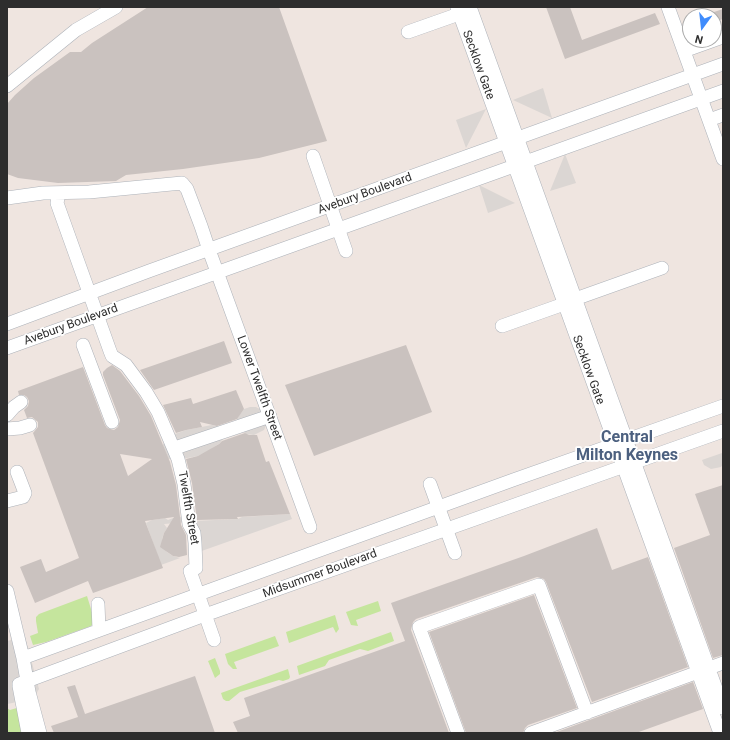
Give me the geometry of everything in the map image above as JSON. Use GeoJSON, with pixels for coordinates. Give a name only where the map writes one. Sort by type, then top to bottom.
{"type":"FeatureCollection","features":[{"type":"Feature","properties":{"kind":"street"},"geometry":{"type":"LineString","coordinates":[[7,86],[76,30],[116,7]]}},
{"type":"Feature","properties":{"kind":"street"},"geometry":{"type":"LineString","coordinates":[[668,7],[723,159]]}},
{"type":"Feature","properties":{"kind":"street"},"geometry":{"type":"LineString","coordinates":[[408,32],[467,9]]}},
{"type":"Feature","properties":{"kind":"street","name":"Secklow Gate"},"geometry":{"type":"LineString","coordinates":[[467,9],[511,140],[629,464]]}},
{"type":"Feature","properties":{"kind":"street"},"geometry":{"type":"LineString","coordinates":[[684,51],[723,37]]}},
{"type":"Feature","properties":{"kind":"street","name":"Avebury Boulevard"},"geometry":{"type":"LineString","coordinates":[[10,323],[89,293],[723,64]]}},
{"type":"Feature","properties":{"kind":"street","name":"Avebury Boulevard"},"geometry":{"type":"LineString","coordinates":[[7,348],[723,91]]}},
{"type":"Feature","properties":{"kind":"street"},"geometry":{"type":"LineString","coordinates":[[709,120],[723,114]]}},
{"type":"Feature","properties":{"kind":"street"},"geometry":{"type":"LineString","coordinates":[[313,156],[346,251]]}},
{"type":"Feature","properties":{"kind":"street","name":"Lower Twelfth Street"},"geometry":{"type":"LineString","coordinates":[[59,193],[112,191],[182,183],[187,189],[310,527]]}},
{"type":"Feature","properties":{"kind":"street"},"geometry":{"type":"LineString","coordinates":[[7,198],[44,193],[59,193]]}},
{"type":"Feature","properties":{"kind":"street","name":"Twelfth Street"},"geometry":{"type":"LineString","coordinates":[[59,193],[57,203],[112,356],[126,365],[146,392],[158,412],[175,448],[184,484],[189,524],[194,533],[196,568],[190,571],[198,594]]}},
{"type":"Feature","properties":{"kind":"street"},"geometry":{"type":"LineString","coordinates":[[502,326],[662,268]]}},
{"type":"Feature","properties":{"kind":"street"},"geometry":{"type":"LineString","coordinates":[[83,345],[112,422]]}},
{"type":"Feature","properties":{"kind":"street"},"geometry":{"type":"LineString","coordinates":[[7,415],[21,402]]}},
{"type":"Feature","properties":{"kind":"street"},"geometry":{"type":"LineString","coordinates":[[621,442],[723,406]]}},
{"type":"Feature","properties":{"kind":"street"},"geometry":{"type":"LineString","coordinates":[[175,448],[270,416]]}},
{"type":"Feature","properties":{"kind":"street"},"geometry":{"type":"LineString","coordinates":[[7,429],[20,428],[30,425]]}},
{"type":"Feature","properties":{"kind":"street","name":"Midsummer Boulevard"},"geometry":{"type":"LineString","coordinates":[[26,695],[54,672],[205,615],[723,431]]}},
{"type":"Feature","properties":{"kind":"street","name":"Midsummer Boulevard"},"geometry":{"type":"LineString","coordinates":[[23,658],[621,442]]}},
{"type":"Feature","properties":{"kind":"street"},"geometry":{"type":"LineString","coordinates":[[629,464],[704,670],[720,733]]}},
{"type":"Feature","properties":{"kind":"street"},"geometry":{"type":"LineString","coordinates":[[7,501],[23,497],[25,493],[17,472]]}},
{"type":"Feature","properties":{"kind":"street"},"geometry":{"type":"LineString","coordinates":[[430,484],[455,553]]}},
{"type":"Feature","properties":{"kind":"street"},"geometry":{"type":"LineString","coordinates":[[458,733],[420,627],[539,585],[587,713]]}},
{"type":"Feature","properties":{"kind":"street"},"geometry":{"type":"LineString","coordinates":[[7,591],[13,635],[35,733]]}},
{"type":"Feature","properties":{"kind":"street"},"geometry":{"type":"LineString","coordinates":[[198,594],[214,640]]}},
{"type":"Feature","properties":{"kind":"street"},"geometry":{"type":"LineString","coordinates":[[98,604],[100,630]]}},
{"type":"Feature","properties":{"kind":"street"},"geometry":{"type":"LineString","coordinates":[[7,621],[23,658],[28,733]]}},
{"type":"Feature","properties":{"kind":"street"},"geometry":{"type":"LineString","coordinates":[[531,733],[723,664]]}},
{"type":"Feature","properties":{"kind":"street"},"geometry":{"type":"LineString","coordinates":[[704,670],[723,708]]}},
{"type":"Feature","properties":{"kind":"street"},"geometry":{"type":"LineString","coordinates":[[26,695],[40,733]]}},
{"type":"Feature","properties":{"kind":"green space"},"geometry":{"type":"Polygon","coordinates":[[[87,596],[95,622],[91,626],[33,645],[30,636],[38,633],[36,617],[39,614],[87,596]]]}},
{"type":"Feature","properties":{"kind":"green space"},"geometry":{"type":"Polygon","coordinates":[[[378,601],[381,611],[356,620],[358,626],[351,625],[346,612],[378,601]]]}},
{"type":"Feature","properties":{"kind":"green space"},"geometry":{"type":"Polygon","coordinates":[[[335,615],[339,629],[336,633],[333,627],[289,643],[286,632],[335,615]]]}},
{"type":"Feature","properties":{"kind":"green space"},"geometry":{"type":"Polygon","coordinates":[[[391,632],[394,641],[368,651],[360,649],[329,660],[325,666],[299,675],[297,666],[391,632]]]}},
{"type":"Feature","properties":{"kind":"green space"},"geometry":{"type":"Polygon","coordinates":[[[275,636],[279,646],[234,662],[237,669],[233,669],[228,664],[225,654],[275,636]]]}},
{"type":"Feature","properties":{"kind":"green space"},"geometry":{"type":"Polygon","coordinates":[[[215,658],[220,674],[215,678],[208,661],[215,658]]]}},
{"type":"Feature","properties":{"kind":"green space"},"geometry":{"type":"Polygon","coordinates":[[[288,669],[289,679],[283,681],[279,680],[240,692],[229,701],[223,699],[221,693],[288,669]]]}},
{"type":"Feature","properties":{"kind":"green space"},"geometry":{"type":"Polygon","coordinates":[[[20,707],[24,733],[7,733],[7,708],[10,710],[20,707]]]}},
{"type":"Feature","properties":{"kind":"shaded area"},"geometry":{"type":"Polygon","coordinates":[[[543,88],[552,118],[513,100],[543,88]]]}},
{"type":"Feature","properties":{"kind":"shaded area"},"geometry":{"type":"Polygon","coordinates":[[[486,109],[466,148],[456,120],[486,109]]]}},
{"type":"Feature","properties":{"kind":"shaded area"},"geometry":{"type":"Polygon","coordinates":[[[565,154],[576,183],[550,191],[565,154]]]}},
{"type":"Feature","properties":{"kind":"shaded area"},"geometry":{"type":"Polygon","coordinates":[[[479,185],[515,203],[488,213],[479,185]]]}},
{"type":"Feature","properties":{"kind":"shaded area"},"geometry":{"type":"Polygon","coordinates":[[[256,407],[263,411],[267,423],[264,430],[254,435],[246,434],[241,430],[225,436],[220,443],[205,453],[182,459],[193,521],[238,519],[242,517],[290,514],[292,519],[196,553],[189,522],[164,524],[167,528],[162,539],[163,546],[167,552],[180,558],[161,565],[146,523],[152,520],[165,518],[168,520],[185,516],[174,459],[168,459],[162,446],[172,435],[186,430],[212,425],[228,428],[237,422],[237,418],[244,409],[256,407]]]}},
{"type":"Feature","properties":{"kind":"shaded area"},"geometry":{"type":"Polygon","coordinates":[[[722,453],[723,464],[721,467],[711,469],[704,465],[702,460],[722,453]]]}},
{"type":"Feature","properties":{"kind":"shaded area"},"geometry":{"type":"Polygon","coordinates":[[[25,637],[39,689],[33,699],[7,704],[7,641],[25,637]]]}},
{"type":"Feature","properties":{"kind":"building"},"geometry":{"type":"Polygon","coordinates":[[[148,7],[279,7],[327,141],[259,158],[183,169],[126,175],[116,181],[58,183],[18,178],[7,174],[7,104],[34,78],[70,52],[81,52],[92,43],[148,7]]]}},
{"type":"Feature","properties":{"kind":"building"},"geometry":{"type":"Polygon","coordinates":[[[546,7],[570,7],[582,40],[655,13],[660,24],[565,59],[546,7]]]}},
{"type":"Feature","properties":{"kind":"building"},"geometry":{"type":"Polygon","coordinates":[[[224,341],[232,363],[154,390],[140,370],[224,341]]]}},
{"type":"Feature","properties":{"kind":"building"},"geometry":{"type":"Polygon","coordinates":[[[406,345],[432,412],[314,456],[285,385],[406,345]]]}},
{"type":"Feature","properties":{"kind":"building"},"geometry":{"type":"Polygon","coordinates":[[[112,365],[120,371],[139,396],[151,416],[170,462],[176,485],[181,525],[186,535],[187,555],[179,557],[173,556],[160,547],[164,533],[174,517],[145,521],[163,568],[93,593],[88,581],[35,603],[20,567],[41,559],[46,572],[79,558],[33,433],[38,427],[38,422],[32,417],[27,418],[24,410],[28,406],[29,401],[24,395],[19,395],[18,391],[83,367],[105,425],[107,428],[114,430],[118,427],[120,420],[103,375],[103,372],[112,365]],[[120,454],[128,476],[152,459],[120,454]]]}},
{"type":"Feature","properties":{"kind":"building"},"geometry":{"type":"Polygon","coordinates":[[[236,390],[244,409],[237,419],[217,426],[200,422],[202,427],[176,433],[163,405],[191,398],[193,404],[236,390]]]}},
{"type":"Feature","properties":{"kind":"building"},"geometry":{"type":"Polygon","coordinates":[[[245,433],[249,435],[257,435],[266,462],[269,461],[290,514],[237,517],[238,519],[197,520],[192,483],[186,459],[198,456],[222,441],[245,433]]]}},
{"type":"Feature","properties":{"kind":"building"},"geometry":{"type":"Polygon","coordinates":[[[723,485],[723,655],[713,658],[674,548],[710,535],[695,494],[723,485]]]}},
{"type":"Feature","properties":{"kind":"building"},"geometry":{"type":"Polygon","coordinates":[[[597,528],[612,570],[648,557],[688,667],[592,702],[546,582],[544,579],[537,577],[416,619],[413,622],[411,630],[449,733],[238,733],[233,722],[250,716],[244,698],[405,641],[391,603],[524,556],[597,528]]]}},
{"type":"Feature","properties":{"kind":"building"},"geometry":{"type":"Polygon","coordinates":[[[534,595],[577,708],[528,725],[523,733],[466,733],[429,632],[534,595]]]}},
{"type":"Feature","properties":{"kind":"building"},"geometry":{"type":"Polygon","coordinates":[[[195,676],[215,733],[54,733],[51,726],[78,717],[67,687],[75,685],[85,714],[195,676]]]}},
{"type":"Feature","properties":{"kind":"building"},"geometry":{"type":"Polygon","coordinates":[[[693,682],[703,709],[636,733],[554,733],[693,682]]]}},
{"type":"Feature","properties":{"kind":"district","name":"Central Milton Keynes"},"geometry":{"type":"Point","coordinates":[627,447]}}]}
